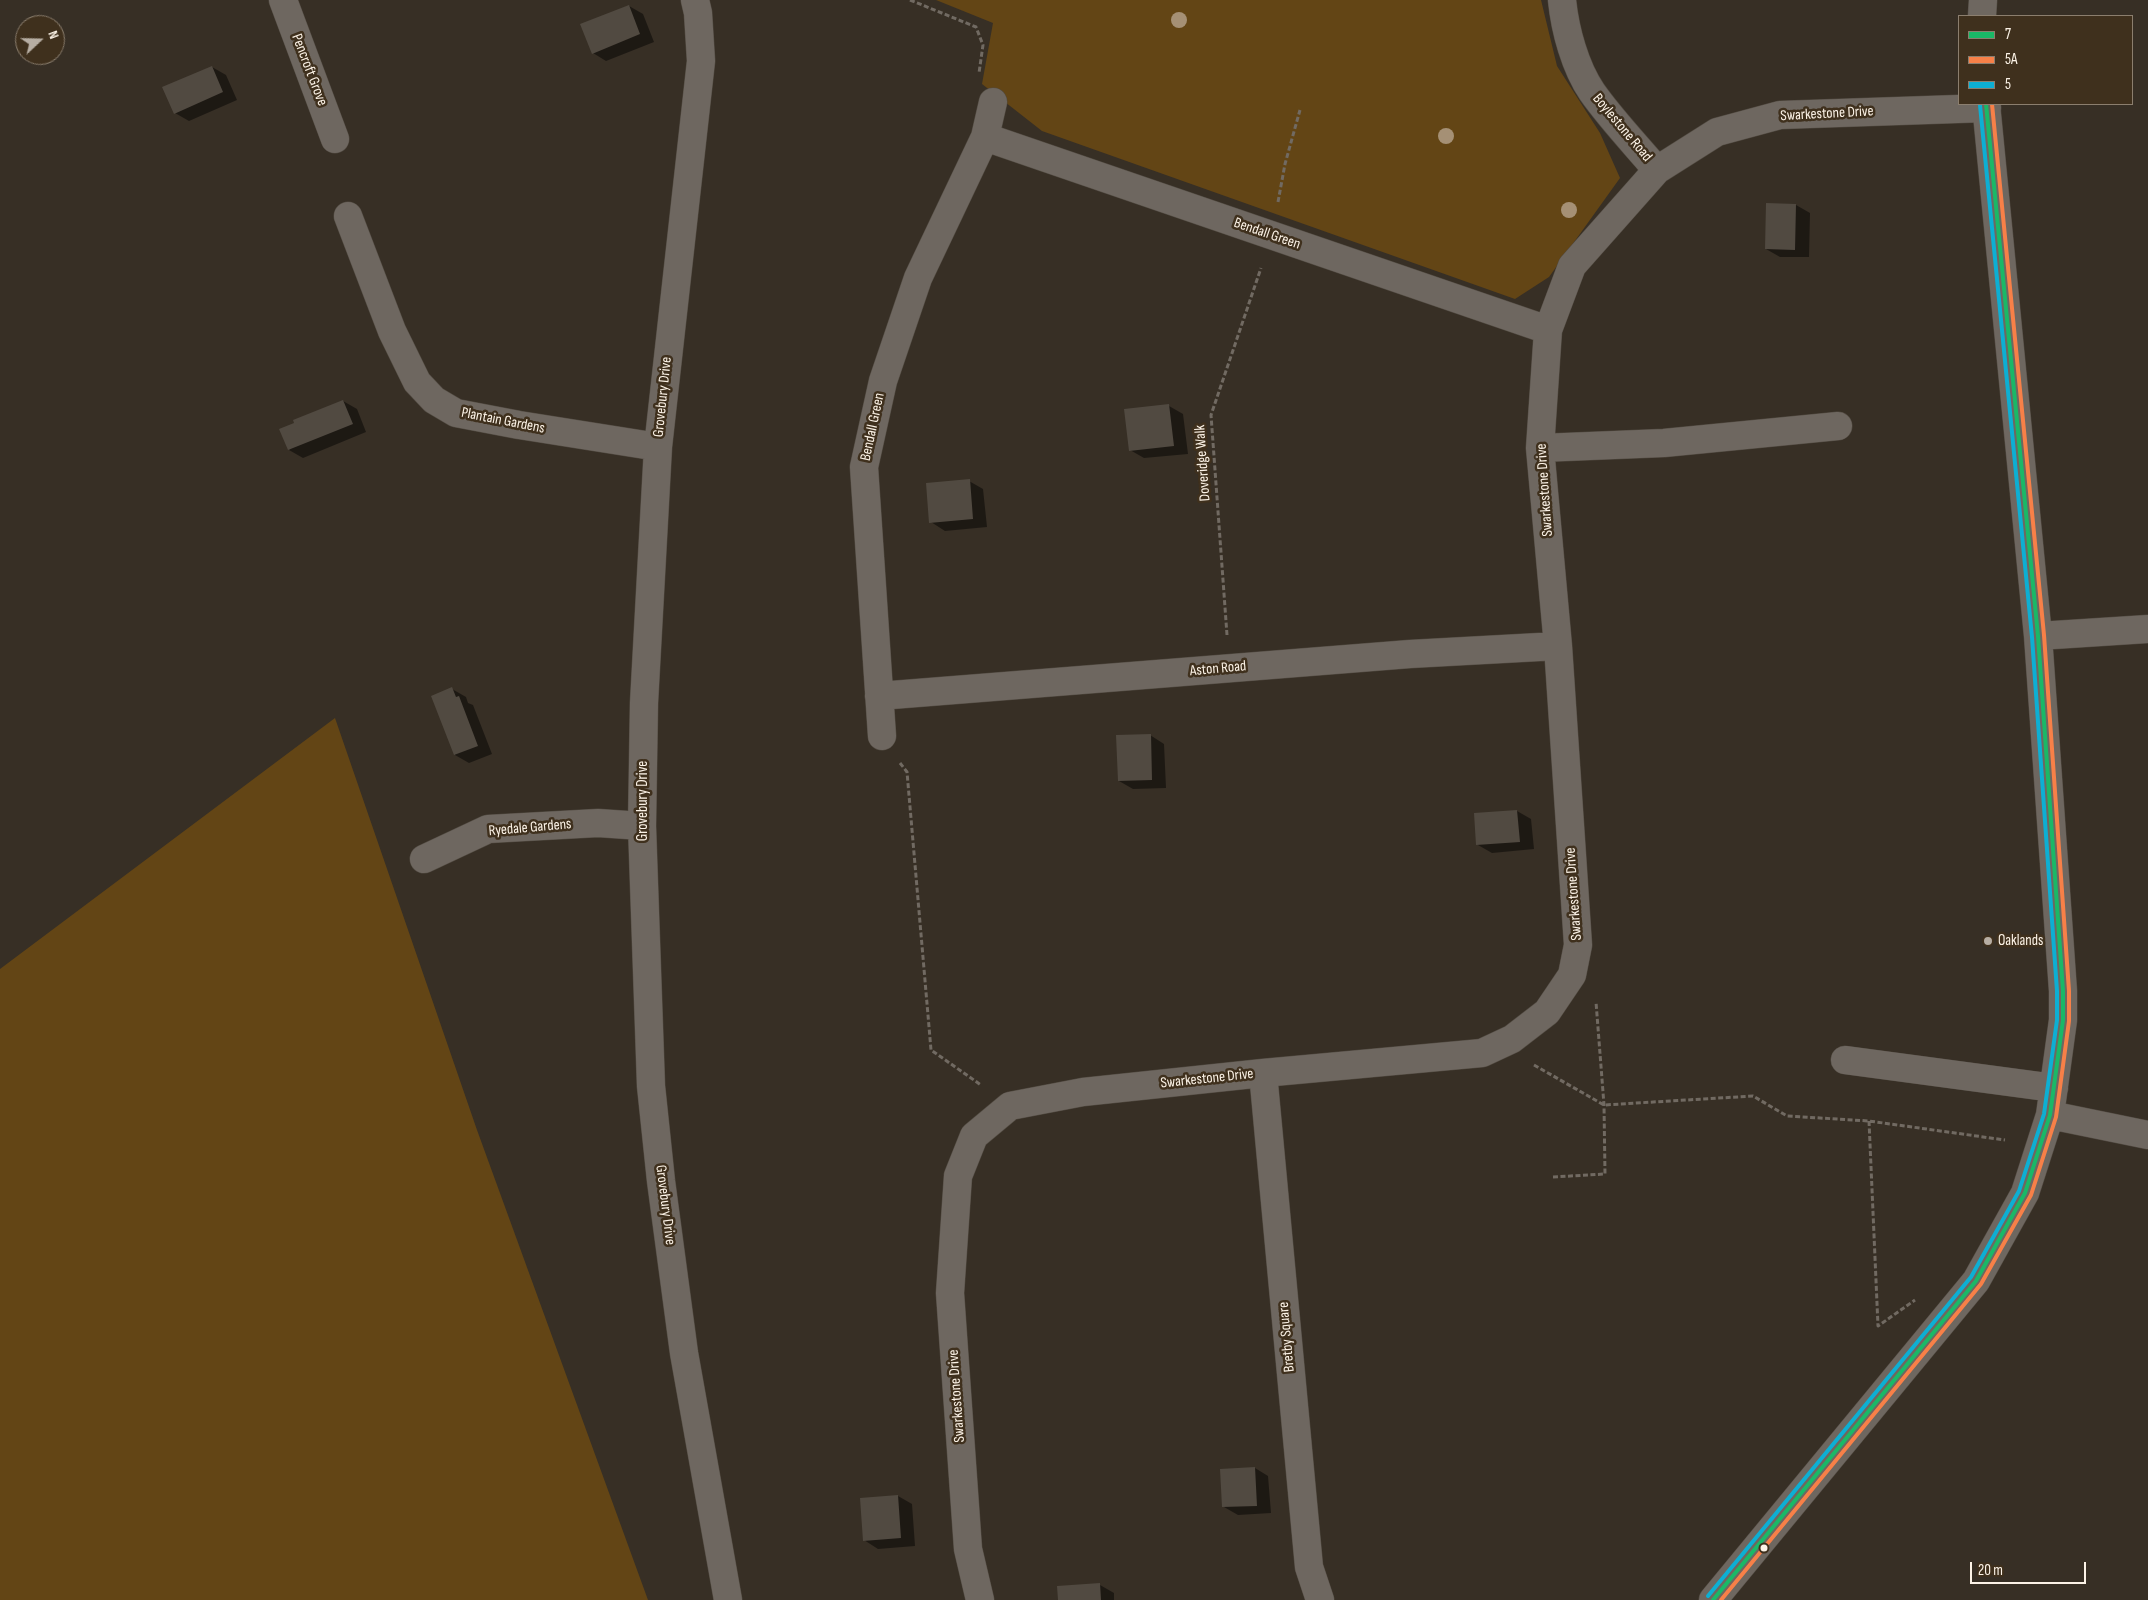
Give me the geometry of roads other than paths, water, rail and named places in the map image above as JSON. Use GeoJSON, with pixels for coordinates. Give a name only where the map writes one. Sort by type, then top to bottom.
{"type":"FeatureCollection","features":[{"type":"Feature","properties":{"kind":"street","name":"Pencroft Grove"},"geometry":{"type":"LineString","coordinates":[[283,0],[335,139]]}},
{"type":"Feature","properties":{"kind":"street","name":"Grovebury Drive"},"geometry":{"type":"LineString","coordinates":[[695,0],[698,13],[700,61],[658,447],[644,703],[642,826],[651,1086],[661,1181],[684,1353],[728,1600]]}},
{"type":"Feature","properties":{"kind":"street","name":"Boylestone Road"},"geometry":{"type":"LineString","coordinates":[[1562,0],[1576,59],[1591,91],[1657,170]]}},
{"type":"Feature","properties":{"kind":"street"},"geometry":{"type":"LineString","coordinates":[[1982,15],[1983,0]]}},
{"type":"Feature","properties":{"kind":"street","name":"Bendall Green"},"geometry":{"type":"LineString","coordinates":[[882,736],[864,467],[883,381],[918,278],[985,138],[993,102]]}},
{"type":"Feature","properties":{"kind":"street","name":"Swarkestone Drive"},"geometry":{"type":"LineString","coordinates":[[980,1600],[968,1549],[950,1292],[958,1176],[974,1136],[1010,1106],[1083,1092],[1263,1072],[1482,1053],[1512,1039],[1546,1012],[1572,975],[1578,945],[1558,646],[1540,448],[1548,330],[1572,266],[1657,170],[1717,132],[1780,115],[1987,106]]}},
{"type":"Feature","properties":{"kind":"street"},"geometry":{"type":"LineString","coordinates":[[1714,1600],[1976,1281],[2025,1193],[2050,1114],[2063,1020],[2063,991],[2038,636],[1987,106]]}},
{"type":"Feature","properties":{"kind":"street","name":"Bendall Green"},"geometry":{"type":"LineString","coordinates":[[985,138],[1548,330]]}},
{"type":"Feature","properties":{"kind":"street","name":"Plantain Gardens"},"geometry":{"type":"LineString","coordinates":[[348,216],[392,331],[417,382],[434,400],[456,413],[658,447]]}},
{"type":"Feature","properties":{"kind":"street"},"geometry":{"type":"LineString","coordinates":[[1540,448],[1664,443],[1838,426]]}},
{"type":"Feature","properties":{"kind":"street"},"geometry":{"type":"LineString","coordinates":[[2038,636],[2148,629]]}},
{"type":"Feature","properties":{"kind":"street","name":"Aston Road"},"geometry":{"type":"LineString","coordinates":[[879,696],[1410,654],[1558,646]]}},
{"type":"Feature","properties":{"kind":"street","name":"Ryedale Gardens"},"geometry":{"type":"LineString","coordinates":[[424,859],[488,828],[598,823],[642,826]]}},
{"type":"Feature","properties":{"kind":"street"},"geometry":{"type":"LineString","coordinates":[[1845,1060],[2054,1088]]}},
{"type":"Feature","properties":{"kind":"street","name":"Bretby Square"},"geometry":{"type":"LineString","coordinates":[[1263,1072],[1308,1567],[1320,1600]]}},
{"type":"Feature","properties":{"kind":"street"},"geometry":{"type":"LineString","coordinates":[[2050,1114],[2148,1135]]}},
{"type":"Feature","properties":{"kind":"place","name":"Oaklands"},"geometry":{"type":"Point","coordinates":[1988,941]}}]}
